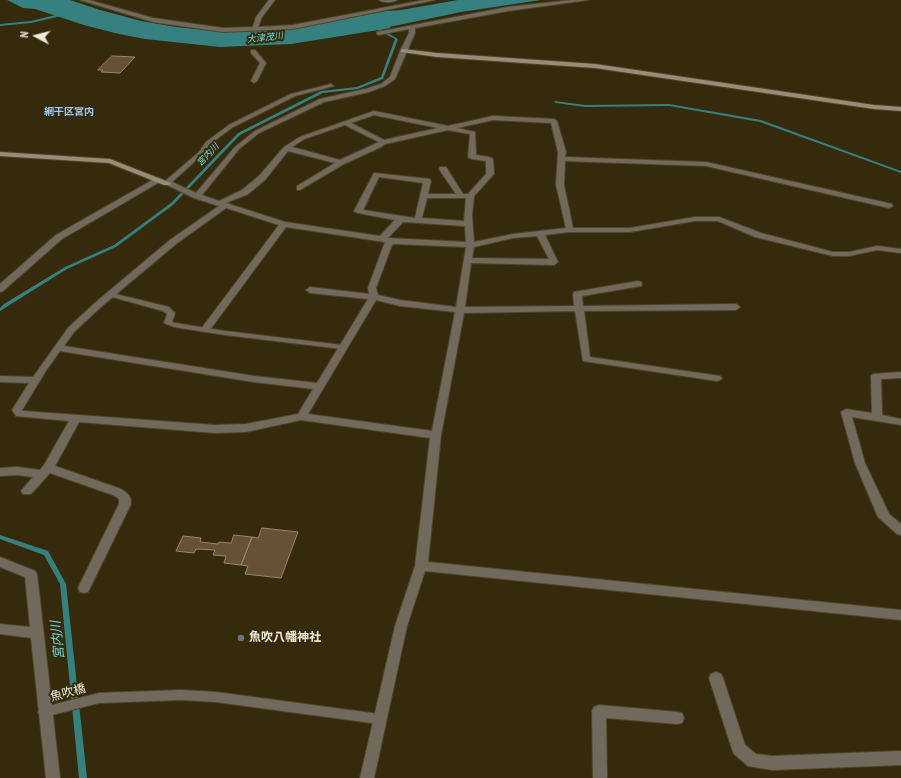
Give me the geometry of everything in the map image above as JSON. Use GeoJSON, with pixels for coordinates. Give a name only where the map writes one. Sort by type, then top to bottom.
{"type":"FeatureCollection","features":[{"type":"Feature","properties":{"kind":"street"},"geometry":{"type":"LineString","coordinates":[[82,0],[153,20],[223,30],[293,27],[432,0]]}},
{"type":"Feature","properties":{"kind":"street"},"geometry":{"type":"LineString","coordinates":[[255,29],[259,16],[272,0]]}},
{"type":"Feature","properties":{"kind":"street"},"geometry":{"type":"LineString","coordinates":[[382,0],[394,0]]}},
{"type":"Feature","properties":{"kind":"street"},"geometry":{"type":"LineString","coordinates":[[388,9],[394,0]]}},
{"type":"Feature","properties":{"kind":"street"},"geometry":{"type":"LineString","coordinates":[[379,33],[508,8],[585,0]]}},
{"type":"Feature","properties":{"kind":"street"},"geometry":{"type":"LineString","coordinates":[[197,196],[237,148],[257,132],[322,100],[367,91],[383,85],[393,78],[403,51],[412,33],[412,27]]}},
{"type":"Feature","properties":{"kind":"street"},"geometry":{"type":"LineString","coordinates":[[253,51],[254,54],[262,58],[263,63],[254,80]]}},
{"type":"Feature","properties":{"kind":"street"},"geometry":{"type":"LineString","coordinates":[[403,51],[437,55],[595,66],[874,107],[901,109]]}},
{"type":"Feature","properties":{"kind":"street"},"geometry":{"type":"LineString","coordinates":[[167,184],[196,157],[208,143],[231,126],[293,95],[331,86]]}},
{"type":"Feature","properties":{"kind":"street"},"geometry":{"type":"LineString","coordinates":[[367,778],[401,626],[421,566],[436,434],[460,310],[470,245],[468,224],[470,196],[490,174],[489,159],[472,157],[473,133],[374,113],[302,138],[286,148],[262,178],[245,192],[222,204],[173,242],[71,330],[35,380],[17,410],[20,414],[74,419],[154,423],[215,429],[246,428],[301,417],[436,434]]}},
{"type":"Feature","properties":{"kind":"street"},"geometry":{"type":"LineString","coordinates":[[300,188],[341,162],[380,146],[383,142],[493,118],[554,121],[562,152],[560,185],[570,230]]}},
{"type":"Feature","properties":{"kind":"street"},"geometry":{"type":"LineString","coordinates":[[345,123],[383,142]]}},
{"type":"Feature","properties":{"kind":"street"},"geometry":{"type":"LineString","coordinates":[[286,148],[341,162]]}},
{"type":"Feature","properties":{"kind":"street"},"geometry":{"type":"LineString","coordinates":[[0,154],[110,161],[197,196],[284,224],[392,241],[470,245],[513,236],[540,233],[570,230],[630,230],[695,219],[719,218],[758,235],[833,254],[848,254],[877,248],[901,251]]}},
{"type":"Feature","properties":{"kind":"street"},"geometry":{"type":"LineString","coordinates":[[562,158],[706,164],[889,206]]}},
{"type":"Feature","properties":{"kind":"street"},"geometry":{"type":"LineString","coordinates":[[443,169],[462,196]]}},
{"type":"Feature","properties":{"kind":"street"},"geometry":{"type":"LineString","coordinates":[[418,220],[427,181],[377,176],[358,211],[401,219],[468,224]]}},
{"type":"Feature","properties":{"kind":"street"},"geometry":{"type":"LineString","coordinates":[[0,289],[59,237],[159,180]]}},
{"type":"Feature","properties":{"kind":"street"},"geometry":{"type":"LineString","coordinates":[[424,196],[470,196]]}},
{"type":"Feature","properties":{"kind":"street"},"geometry":{"type":"LineString","coordinates":[[382,239],[401,219]]}},
{"type":"Feature","properties":{"kind":"street"},"geometry":{"type":"LineString","coordinates":[[206,329],[284,224]]}},
{"type":"Feature","properties":{"kind":"street"},"geometry":{"type":"LineString","coordinates":[[468,260],[554,262],[540,233]]}},
{"type":"Feature","properties":{"kind":"street"},"geometry":{"type":"LineString","coordinates":[[301,417],[342,347],[374,297],[372,288],[388,244],[392,241]]}},
{"type":"Feature","properties":{"kind":"street"},"geometry":{"type":"LineString","coordinates":[[638,284],[577,294],[586,359],[717,378]]}},
{"type":"Feature","properties":{"kind":"street"},"geometry":{"type":"LineString","coordinates":[[310,290],[374,297],[460,310],[736,307]]}},
{"type":"Feature","properties":{"kind":"street"},"geometry":{"type":"LineString","coordinates":[[58,348],[254,379],[319,386]]}},
{"type":"Feature","properties":{"kind":"street"},"geometry":{"type":"LineString","coordinates":[[877,418],[876,376],[901,375]]}},
{"type":"Feature","properties":{"kind":"street"},"geometry":{"type":"LineString","coordinates":[[0,379],[35,380]]}},
{"type":"Feature","properties":{"kind":"street"},"geometry":{"type":"LineString","coordinates":[[901,422],[846,412],[860,463],[884,517],[901,531]]}},
{"type":"Feature","properties":{"kind":"street"},"geometry":{"type":"LineString","coordinates":[[27,491],[45,471],[74,419]]}},
{"type":"Feature","properties":{"kind":"street"},"geometry":{"type":"LineString","coordinates":[[0,472],[45,471],[118,492],[125,497],[125,504],[84,588]]}},
{"type":"Feature","properties":{"kind":"street"},"geometry":{"type":"LineString","coordinates":[[0,562],[31,574],[38,634],[44,712],[53,778]]}},
{"type":"Feature","properties":{"kind":"street"},"geometry":{"type":"LineString","coordinates":[[421,566],[901,615]]}},
{"type":"Feature","properties":{"kind":"street"},"geometry":{"type":"LineString","coordinates":[[0,629],[38,634]]}},
{"type":"Feature","properties":{"kind":"street"},"geometry":{"type":"LineString","coordinates":[[716,678],[739,749],[753,761],[772,763],[901,758]]}},
{"type":"Feature","properties":{"kind":"street"},"geometry":{"type":"LineString","coordinates":[[600,778],[599,711],[677,718]]}},
{"type":"Feature","properties":{"kind":"lane"},"geometry":{"type":"LineString","coordinates":[[111,295],[166,309],[171,313],[168,323],[174,326],[342,347]]}},
{"type":"Feature","properties":{"kind":"lane","name":"魚吹橋"},"geometry":{"type":"LineString","coordinates":[[44,712],[99,698],[188,695],[379,719]]}},
{"type":"Feature","properties":{"kind":"water","name":"大津茂川"},"geometry":{"type":"Polygon","coordinates":[[[7,0],[70,0],[141,21],[176,27],[227,32],[292,29],[386,11],[401,10],[458,0],[541,0],[461,12],[389,27],[391,28],[291,44],[220,47],[145,39],[119,34],[84,25],[35,9],[23,8],[7,0]]]}},
{"type":"Feature","properties":{"kind":"building"},"geometry":{"type":"Polygon","coordinates":[[[112,56],[135,57],[120,73],[101,72],[103,70],[98,70],[112,56]]]}},
{"type":"Feature","properties":{"kind":"building"},"geometry":{"type":"Polygon","coordinates":[[[262,528],[298,532],[281,578],[245,574],[248,566],[241,565],[252,537],[258,538],[262,528]]]}},
{"type":"Feature","properties":{"kind":"building"},"geometry":{"type":"Polygon","coordinates":[[[234,535],[252,537],[241,565],[224,563],[226,556],[213,555],[215,550],[196,549],[194,553],[176,551],[183,536],[201,538],[200,542],[218,544],[219,542],[231,543],[234,535]]]}},
{"type":"Feature","properties":{"kind":"waterway"},"geometry":{"type":"LineString","coordinates":[[0,25],[31,22],[60,15]]}},
{"type":"Feature","properties":{"kind":"waterway","name":"宮内川"},"geometry":{"type":"LineString","coordinates":[[0,310],[66,268],[115,246],[172,204],[239,134],[322,92],[358,88],[382,78],[397,39],[380,30],[376,26]]}},
{"type":"Feature","properties":{"kind":"waterway"},"geometry":{"type":"LineString","coordinates":[[556,102],[585,106],[669,105],[761,121],[901,172]]}},
{"type":"Feature","properties":{"kind":"waterway","name":"宮内川"},"geometry":{"type":"LineString","coordinates":[[0,537],[46,553],[63,584],[83,778]]}},
{"type":"Feature","properties":{"kind":"place","name":"魚吹八幡神社"},"geometry":{"type":"Point","coordinates":[241,638]}},
{"type":"Feature","properties":{"kind":"district","name":"網干区宮内"},"geometry":{"type":"Point","coordinates":[69,112]}}]}
